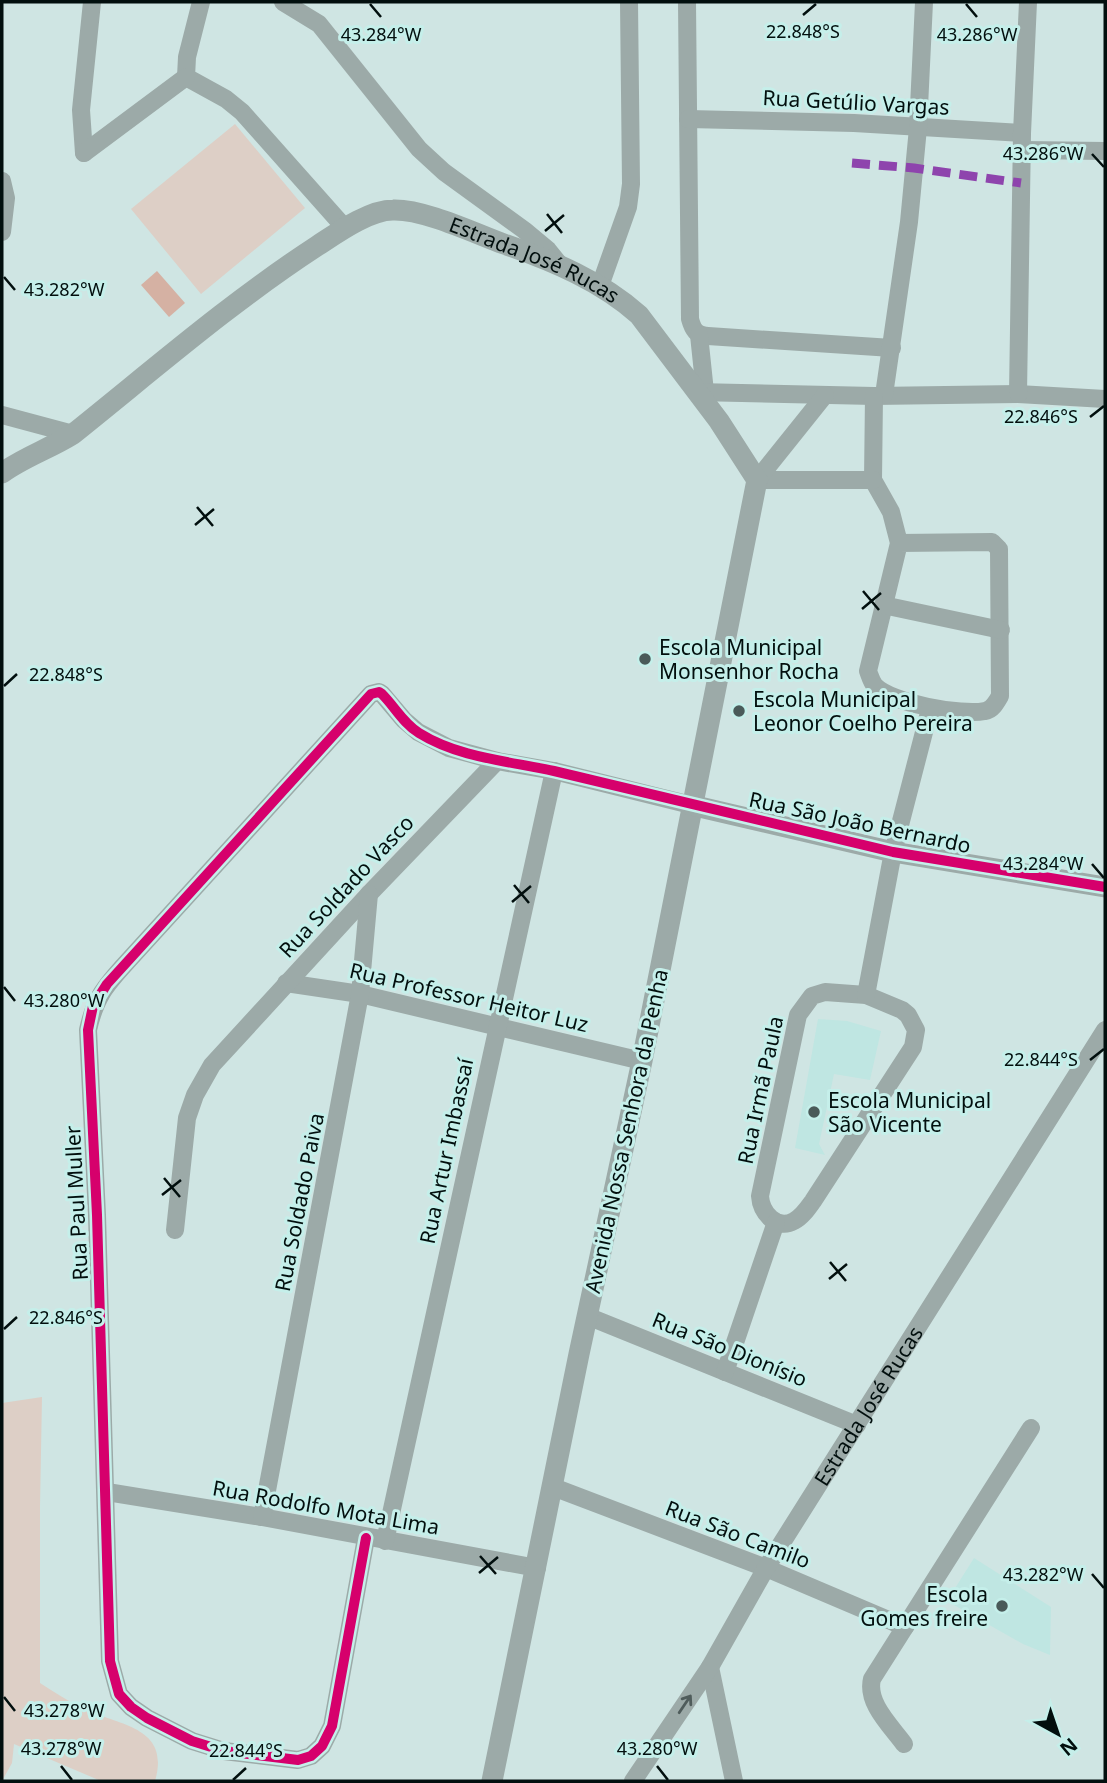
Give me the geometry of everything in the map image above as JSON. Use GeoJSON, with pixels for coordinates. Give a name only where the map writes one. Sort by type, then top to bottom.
{"type":"FeatureCollection","features":[{"type":"Feature","properties":{"kind":"street"},"geometry":{"type":"LineString","coordinates":[[92,2],[81,110],[84,153],[186,77]]}},
{"type":"Feature","properties":{"kind":"street"},"geometry":{"type":"LineString","coordinates":[[186,77],[187,57],[201,2]]}},
{"type":"Feature","properties":{"kind":"street"},"geometry":{"type":"LineString","coordinates":[[283,2],[319,24],[419,149],[453,179],[524,230],[548,250],[560,265]]}},
{"type":"Feature","properties":{"kind":"street"},"geometry":{"type":"LineString","coordinates":[[600,286],[630,195],[629,2]]}},
{"type":"Feature","properties":{"kind":"street"},"geometry":{"type":"LineString","coordinates":[[687,2],[690,319],[693,329],[704,336],[891,348]]}},
{"type":"Feature","properties":{"kind":"street"},"geometry":{"type":"LineString","coordinates":[[899,543],[995,543],[999,549],[1000,696],[995,705],[986,711],[929,709],[881,691],[868,671],[899,543],[891,512],[873,480],[879,396],[891,348],[909,222],[918,128],[924,2]]}},
{"type":"Feature","properties":{"kind":"street"},"geometry":{"type":"LineString","coordinates":[[1018,394],[1022,142],[1028,2]]}},
{"type":"Feature","properties":{"kind":"street"},"geometry":{"type":"LineString","coordinates":[[186,77],[226,99],[242,112],[345,228]]}},
{"type":"Feature","properties":{"kind":"street","name":"Rua Getúlio Vargas"},"geometry":{"type":"LineString","coordinates":[[688,119],[853,123],[918,128],[1105,151]]}},
{"type":"Feature","properties":{"kind":"street"},"geometry":{"type":"LineString","coordinates":[[2,181],[6,198],[2,232]]}},
{"type":"Feature","properties":{"kind":"street","name":"Estrada José Rucas"},"geometry":{"type":"LineString","coordinates":[[2,473],[20,460],[48,449],[73,434],[270,277],[345,228],[391,210],[407,211],[560,265],[624,301],[700,392],[757,480]]}},
{"type":"Feature","properties":{"kind":"street"},"geometry":{"type":"LineString","coordinates":[[704,336],[700,392],[879,396],[1018,394],[1105,399]]}},
{"type":"Feature","properties":{"kind":"street"},"geometry":{"type":"LineString","coordinates":[[757,480],[825,395]]}},
{"type":"Feature","properties":{"kind":"street"},"geometry":{"type":"LineString","coordinates":[[2,415],[73,434]]}},
{"type":"Feature","properties":{"kind":"street"},"geometry":{"type":"LineString","coordinates":[[757,480],[873,480]]}},
{"type":"Feature","properties":{"kind":"street","name":"Avenida Nossa Senhora da Penha"},"geometry":{"type":"LineString","coordinates":[[492,1781],[642,1061],[757,480]]}},
{"type":"Feature","properties":{"kind":"street"},"geometry":{"type":"LineString","coordinates":[[883,605],[1001,630]]}},
{"type":"Feature","properties":{"kind":"street","name":"Rua Paul Muller"},"geometry":{"type":"LineString","coordinates":[[366,1538],[332,1726],[322,1746],[311,1756],[298,1760],[224,1751],[192,1741],[147,1718],[119,1694],[110,1661],[107,1492],[88,1030],[93,1006],[107,984],[371,694],[382,694],[418,732],[449,748],[497,761]]}},
{"type":"Feature","properties":{"kind":"street"},"geometry":{"type":"LineString","coordinates":[[866,995],[893,852],[929,709]]}},
{"type":"Feature","properties":{"kind":"street"},"geometry":{"type":"LineString","coordinates":[[497,761],[554,771],[691,805]]}},
{"type":"Feature","properties":{"kind":"street","name":"Rua Soldado Vasco"},"geometry":{"type":"LineString","coordinates":[[175,1230],[187,1118],[195,1095],[223,1051],[497,761]]}},
{"type":"Feature","properties":{"kind":"street","name":"Rua Artur Imbassaí"},"geometry":{"type":"LineString","coordinates":[[385,1541],[554,771]]}},
{"type":"Feature","properties":{"kind":"street","name":"Rua São João Bernardo"},"geometry":{"type":"LineString","coordinates":[[691,805],[893,852],[1105,887]]}},
{"type":"Feature","properties":{"kind":"street","name":"Rua Soldado Paiva"},"geometry":{"type":"LineString","coordinates":[[262,1517],[360,994],[369,894]]}},
{"type":"Feature","properties":{"kind":"street","name":"Rua Professor Heitor Luz"},"geometry":{"type":"LineString","coordinates":[[286,983],[360,994],[642,1061]]}},
{"type":"Feature","properties":{"kind":"street","name":"Rua Irmã Paula"},"geometry":{"type":"LineString","coordinates":[[825,992],[866,995],[902,1010],[916,1030],[913,1047],[813,1201],[795,1221],[776,1222],[762,1210],[760,1196],[798,1015],[812,996],[825,992]]}},
{"type":"Feature","properties":{"kind":"street","name":"Estrada José Rucas"},"geometry":{"type":"LineString","coordinates":[[633,1781],[710,1667],[766,1568],[1105,1030]]}},
{"type":"Feature","properties":{"kind":"street"},"geometry":{"type":"LineString","coordinates":[[725,1373],[776,1222]]}},
{"type":"Feature","properties":{"kind":"street","name":"Rua São Dionísio"},"geometry":{"type":"LineString","coordinates":[[587,1315],[857,1425]]}},
{"type":"Feature","properties":{"kind":"street"},"geometry":{"type":"LineString","coordinates":[[904,1744],[872,1697],[872,1679],[1031,1428]]}},
{"type":"Feature","properties":{"kind":"street","name":"Rua São Camilo"},"geometry":{"type":"LineString","coordinates":[[553,1487],[766,1568],[905,1627]]}},
{"type":"Feature","properties":{"kind":"street","name":"Rua Rodolfo Mota Lima"},"geometry":{"type":"LineString","coordinates":[[107,1492],[262,1517],[537,1568]]}},
{"type":"Feature","properties":{"kind":"street"},"geometry":{"type":"LineString","coordinates":[[710,1667],[734,1781]]}},
{"type":"Feature","properties":{"kind":"shaded area"},"geometry":{"type":"Polygon","coordinates":[[[235,124],[305,208],[201,294],[131,209],[235,124]]]}},
{"type":"Feature","properties":{"kind":"shaded area"},"geometry":{"type":"Polygon","coordinates":[[[157,271],[185,303],[169,317],[141,285],[157,271]]]}},
{"type":"Feature","properties":{"kind":"shaded area","name":"Escola Municipal São Vicente"},"geometry":{"type":"Polygon","coordinates":[[[818,1019],[847,1021],[881,1031],[870,1080],[834,1074],[819,1144],[825,1155],[795,1148],[818,1019]]]}},
{"type":"Feature","properties":{"kind":"shaded area"},"geometry":{"type":"Polygon","coordinates":[[[42,1397],[40,1683],[82,1708],[126,1725],[149,1738],[156,1749],[158,1763],[155,1781],[101,1781],[14,1744],[12,1763],[2,1781],[2,1403],[42,1397]]]}},
{"type":"Feature","properties":{"kind":"shaded area","name":"Escola Gomes freire"},"geometry":{"type":"Polygon","coordinates":[[[974,1558],[1051,1607],[1050,1655],[1023,1644],[947,1601],[974,1558]]]}},
{"type":"Feature","properties":{"kind":"marked path"},"geometry":{"type":"LineString","coordinates":[[852,163],[914,168],[1021,183]]}},
{"type":"Feature","properties":{"kind":"cycle path"},"geometry":{"type":"LineString","coordinates":[[366,1538],[332,1726],[322,1746],[311,1756],[298,1760],[224,1751],[192,1741],[147,1718],[119,1694],[110,1661],[97,1215],[88,1030],[93,1006],[107,984],[371,694],[382,694],[419,733],[451,748],[485,758],[554,771],[893,852],[1105,887]]}},
{"type":"Feature","properties":{"kind":"place","name":"Escola Municipal Monsenhor Rocha"},"geometry":{"type":"Point","coordinates":[645,659]}},
{"type":"Feature","properties":{"kind":"place","name":"Escola Municipal Leonor Coelho Pereira"},"geometry":{"type":"Point","coordinates":[739,711]}},
{"type":"Feature","properties":{"kind":"place","name":"Escola Municipal São Vicente"},"geometry":{"type":"Point","coordinates":[814,1112]}},
{"type":"Feature","properties":{"kind":"place","name":"Escola Gomes freire"},"geometry":{"type":"Point","coordinates":[1002,1606]}}]}
